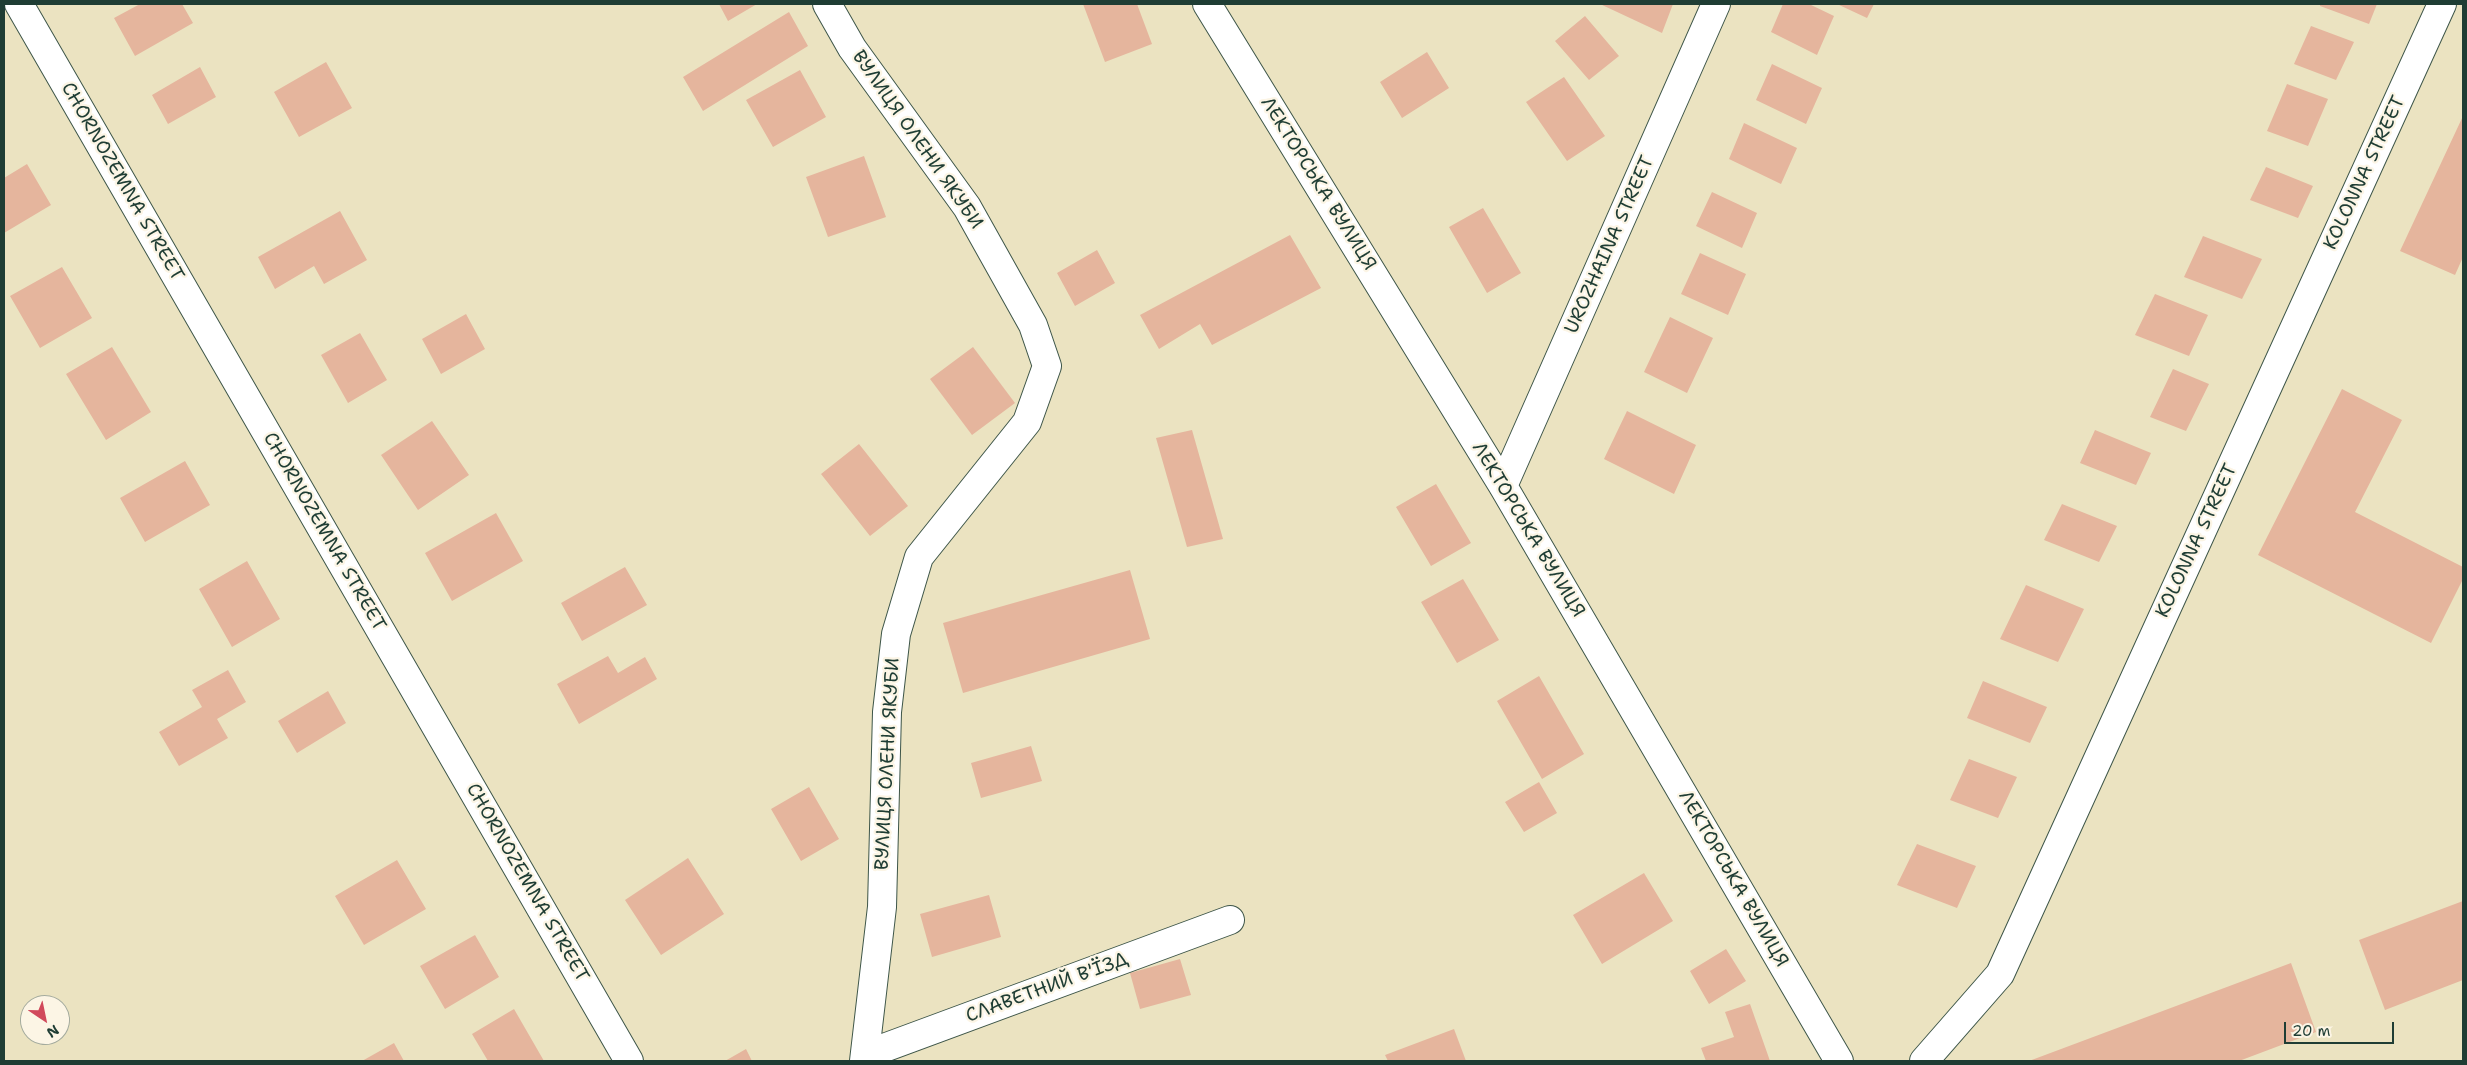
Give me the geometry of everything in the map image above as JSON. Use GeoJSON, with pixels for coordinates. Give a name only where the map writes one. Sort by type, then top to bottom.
{"type":"FeatureCollection","features":[{"type":"Feature","properties":{"kind":"street","name":"CHORNOZEMNA STREET"},"geometry":{"type":"LineString","coordinates":[[19,4],[629,1061]]}},
{"type":"Feature","properties":{"kind":"street","name":"ВУЛИЦЯ ОЛЕНИ ЯКУБИ"},"geometry":{"type":"LineString","coordinates":[[827,4],[852,48],[967,207],[1033,325],[1046,366],[1028,422],[919,557],[896,634],[887,712],[882,907],[865,1058]]}},
{"type":"Feature","properties":{"kind":"street","name":"ЛЕКТОРСЬКА ВУЛИЦЯ"},"geometry":{"type":"LineString","coordinates":[[1207,4],[1504,486],[1840,1061]]}},
{"type":"Feature","properties":{"kind":"street","name":"UROZHAINA STREET"},"geometry":{"type":"LineString","coordinates":[[1504,486],[1716,4]]}},
{"type":"Feature","properties":{"kind":"street","name":"KOLONNA STREET"},"geometry":{"type":"LineString","coordinates":[[1924,1061],[2000,974],[2442,4]]}},
{"type":"Feature","properties":{"kind":"street","name":"СЛАВЕТНИЙ В'ЇЗД"},"geometry":{"type":"LineString","coordinates":[[865,1058],[1230,920]]}},
{"type":"Feature","properties":{"kind":"building"},"geometry":{"type":"Polygon","coordinates":[[[140,4],[182,4],[193,23],[135,56],[114,18],[140,4]]]}},
{"type":"Feature","properties":{"kind":"building"},"geometry":{"type":"Polygon","coordinates":[[[719,4],[757,4],[728,21],[719,4]]]}},
{"type":"Feature","properties":{"kind":"building"},"geometry":{"type":"Polygon","coordinates":[[[1083,4],[1137,4],[1152,44],[1105,62],[1083,4]]]}},
{"type":"Feature","properties":{"kind":"building"},"geometry":{"type":"Polygon","coordinates":[[[1600,4],[1673,4],[1662,33],[1600,4]]]}},
{"type":"Feature","properties":{"kind":"building"},"geometry":{"type":"Polygon","coordinates":[[[1783,4],[1809,4],[1834,16],[1817,55],[1771,32],[1783,4]]]}},
{"type":"Feature","properties":{"kind":"building"},"geometry":{"type":"Polygon","coordinates":[[[1837,4],[1874,4],[1867,18],[1837,4]]]}},
{"type":"Feature","properties":{"kind":"building"},"geometry":{"type":"Polygon","coordinates":[[[2320,4],[2377,4],[2369,24],[2320,6],[2320,4]]]}},
{"type":"Feature","properties":{"kind":"building"},"geometry":{"type":"Polygon","coordinates":[[[789,12],[808,46],[703,111],[683,77],[789,12]]]}},
{"type":"Feature","properties":{"kind":"building"},"geometry":{"type":"Polygon","coordinates":[[[1585,16],[1619,56],[1589,80],[1555,41],[1585,16]]]}},
{"type":"Feature","properties":{"kind":"building"},"geometry":{"type":"Polygon","coordinates":[[[2311,26],[2354,42],[2336,80],[2294,64],[2311,26]]]}},
{"type":"Feature","properties":{"kind":"building"},"geometry":{"type":"Polygon","coordinates":[[[1427,52],[1449,88],[1402,118],[1380,82],[1427,52]]]}},
{"type":"Feature","properties":{"kind":"building"},"geometry":{"type":"Polygon","coordinates":[[[326,62],[352,108],[299,137],[274,92],[326,62]]]}},
{"type":"Feature","properties":{"kind":"building"},"geometry":{"type":"Polygon","coordinates":[[[1772,64],[1822,88],[1806,124],[1756,100],[1772,64]]]}},
{"type":"Feature","properties":{"kind":"building"},"geometry":{"type":"Polygon","coordinates":[[[200,67],[216,97],[168,124],[152,95],[200,67]]]}},
{"type":"Feature","properties":{"kind":"building"},"geometry":{"type":"Polygon","coordinates":[[[800,70],[826,117],[773,147],[746,100],[800,70]]]}},
{"type":"Feature","properties":{"kind":"building"},"geometry":{"type":"Polygon","coordinates":[[[1564,77],[1605,136],[1567,161],[1526,102],[1564,77]]]}},
{"type":"Feature","properties":{"kind":"building"},"geometry":{"type":"Polygon","coordinates":[[[2287,84],[2328,99],[2308,146],[2267,131],[2287,84]]]}},
{"type":"Feature","properties":{"kind":"building"},"geometry":{"type":"Polygon","coordinates":[[[2463,116],[2463,257],[2455,275],[2400,251],[2463,116]]]}},
{"type":"Feature","properties":{"kind":"building"},"geometry":{"type":"Polygon","coordinates":[[[1744,123],[1797,148],[1781,184],[1729,159],[1744,123]]]}},
{"type":"Feature","properties":{"kind":"building"},"geometry":{"type":"Polygon","coordinates":[[[864,156],[886,217],[828,237],[806,177],[864,156]]]}},
{"type":"Feature","properties":{"kind":"building"},"geometry":{"type":"Polygon","coordinates":[[[27,164],[51,205],[4,233],[4,178],[27,164]]]}},
{"type":"Feature","properties":{"kind":"building"},"geometry":{"type":"Polygon","coordinates":[[[2266,167],[2313,186],[2298,218],[2250,200],[2266,167]]]}},
{"type":"Feature","properties":{"kind":"building"},"geometry":{"type":"Polygon","coordinates":[[[1712,192],[1757,213],[1742,248],[1696,226],[1712,192]]]}},
{"type":"Feature","properties":{"kind":"building"},"geometry":{"type":"Polygon","coordinates":[[[1483,208],[1521,273],[1487,293],[1449,227],[1483,208]]]}},
{"type":"Feature","properties":{"kind":"building"},"geometry":{"type":"Polygon","coordinates":[[[340,211],[367,260],[324,284],[314,266],[275,289],[258,257],[340,211]]]}},
{"type":"Feature","properties":{"kind":"building"},"geometry":{"type":"Polygon","coordinates":[[[1290,235],[1321,288],[1212,345],[1200,324],[1159,349],[1140,315],[1290,235]]]}},
{"type":"Feature","properties":{"kind":"building"},"geometry":{"type":"Polygon","coordinates":[[[2203,236],[2262,259],[2242,299],[2184,277],[2203,236]]]}},
{"type":"Feature","properties":{"kind":"building"},"geometry":{"type":"Polygon","coordinates":[[[1097,250],[1115,283],[1075,306],[1057,273],[1097,250]]]}},
{"type":"Feature","properties":{"kind":"building"},"geometry":{"type":"Polygon","coordinates":[[[1700,253],[1746,274],[1728,315],[1681,294],[1700,253]]]}},
{"type":"Feature","properties":{"kind":"building"},"geometry":{"type":"Polygon","coordinates":[[[62,267],[92,318],[40,348],[10,296],[62,267]]]}},
{"type":"Feature","properties":{"kind":"building"},"geometry":{"type":"Polygon","coordinates":[[[2155,294],[2208,315],[2189,356],[2135,335],[2155,294]]]}},
{"type":"Feature","properties":{"kind":"building"},"geometry":{"type":"Polygon","coordinates":[[[466,314],[485,349],[441,374],[422,339],[466,314]]]}},
{"type":"Feature","properties":{"kind":"building"},"geometry":{"type":"Polygon","coordinates":[[[1670,317],[1713,338],[1687,393],[1644,372],[1670,317]]]}},
{"type":"Feature","properties":{"kind":"building"},"geometry":{"type":"Polygon","coordinates":[[[360,333],[387,380],[348,403],[321,355],[360,333]]]}},
{"type":"Feature","properties":{"kind":"building"},"geometry":{"type":"Polygon","coordinates":[[[112,347],[151,412],[106,440],[66,374],[112,347]]]}},
{"type":"Feature","properties":{"kind":"building"},"geometry":{"type":"Polygon","coordinates":[[[973,347],[1015,403],[972,435],[930,379],[973,347]]]}},
{"type":"Feature","properties":{"kind":"building"},"geometry":{"type":"Polygon","coordinates":[[[2173,369],[2209,384],[2186,431],[2150,417],[2173,369]]]}},
{"type":"Feature","properties":{"kind":"building"},"geometry":{"type":"Polygon","coordinates":[[[2342,389],[2402,420],[2355,512],[2463,567],[2463,579],[2431,643],[2258,555],[2342,389]]]}},
{"type":"Feature","properties":{"kind":"building"},"geometry":{"type":"Polygon","coordinates":[[[1627,411],[1696,445],[1674,494],[1604,459],[1627,411]]]}},
{"type":"Feature","properties":{"kind":"building"},"geometry":{"type":"Polygon","coordinates":[[[432,421],[469,475],[418,510],[381,455],[432,421]]]}},
{"type":"Feature","properties":{"kind":"building"},"geometry":{"type":"Polygon","coordinates":[[[1192,430],[1223,539],[1187,547],[1156,438],[1192,430]]]}},
{"type":"Feature","properties":{"kind":"building"},"geometry":{"type":"Polygon","coordinates":[[[2095,430],[2151,453],[2136,485],[2080,463],[2095,430]]]}},
{"type":"Feature","properties":{"kind":"building"},"geometry":{"type":"Polygon","coordinates":[[[859,444],[908,506],[870,536],[821,474],[859,444]]]}},
{"type":"Feature","properties":{"kind":"building"},"geometry":{"type":"Polygon","coordinates":[[[185,461],[210,505],[145,542],[120,498],[185,461]]]}},
{"type":"Feature","properties":{"kind":"building"},"geometry":{"type":"Polygon","coordinates":[[[1436,484],[1471,543],[1431,566],[1396,507],[1436,484]]]}},
{"type":"Feature","properties":{"kind":"building"},"geometry":{"type":"Polygon","coordinates":[[[2062,504],[2117,526],[2099,562],[2044,540],[2062,504]]]}},
{"type":"Feature","properties":{"kind":"building"},"geometry":{"type":"Polygon","coordinates":[[[496,513],[523,561],[452,601],[425,553],[496,513]]]}},
{"type":"Feature","properties":{"kind":"building"},"geometry":{"type":"Polygon","coordinates":[[[247,561],[280,619],[232,647],[199,589],[247,561]]]}},
{"type":"Feature","properties":{"kind":"building"},"geometry":{"type":"Polygon","coordinates":[[[625,567],[647,605],[582,641],[561,603],[625,567]]]}},
{"type":"Feature","properties":{"kind":"building"},"geometry":{"type":"Polygon","coordinates":[[[1130,570],[1150,639],[963,693],[943,623],[1130,570]]]}},
{"type":"Feature","properties":{"kind":"building"},"geometry":{"type":"Polygon","coordinates":[[[1463,579],[1499,640],[1457,663],[1421,602],[1463,579]]]}},
{"type":"Feature","properties":{"kind":"building"},"geometry":{"type":"Polygon","coordinates":[[[2026,585],[2084,609],[2058,662],[2000,639],[2026,585]]]}},
{"type":"Feature","properties":{"kind":"building"},"geometry":{"type":"Polygon","coordinates":[[[608,656],[618,673],[645,657],[657,679],[579,724],[557,684],[608,656]]]}},
{"type":"Feature","properties":{"kind":"building"},"geometry":{"type":"Polygon","coordinates":[[[228,670],[246,702],[217,719],[228,738],[179,766],[159,732],[202,707],[192,690],[228,670]]]}},
{"type":"Feature","properties":{"kind":"building"},"geometry":{"type":"Polygon","coordinates":[[[1539,676],[1584,754],[1542,779],[1497,701],[1539,676]]]}},
{"type":"Feature","properties":{"kind":"building"},"geometry":{"type":"Polygon","coordinates":[[[1983,681],[2047,707],[2030,743],[1967,718],[1983,681]]]}},
{"type":"Feature","properties":{"kind":"building"},"geometry":{"type":"Polygon","coordinates":[[[328,691],[346,723],[297,753],[278,721],[328,691]]]}},
{"type":"Feature","properties":{"kind":"building"},"geometry":{"type":"Polygon","coordinates":[[[1031,746],[1042,781],[981,798],[971,763],[1031,746]]]}},
{"type":"Feature","properties":{"kind":"building"},"geometry":{"type":"Polygon","coordinates":[[[1969,759],[2017,777],[1998,818],[1950,800],[1969,759]]]}},
{"type":"Feature","properties":{"kind":"building"},"geometry":{"type":"Polygon","coordinates":[[[1539,782],[1557,813],[1524,832],[1505,802],[1539,782]]]}},
{"type":"Feature","properties":{"kind":"building"},"geometry":{"type":"Polygon","coordinates":[[[809,787],[839,839],[801,861],[771,809],[809,787]]]}},
{"type":"Feature","properties":{"kind":"building"},"geometry":{"type":"Polygon","coordinates":[[[1917,844],[1976,866],[1957,908],[1897,885],[1917,844]]]}},
{"type":"Feature","properties":{"kind":"building"},"geometry":{"type":"Polygon","coordinates":[[[688,858],[724,914],[661,955],[625,900],[688,858]]]}},
{"type":"Feature","properties":{"kind":"building"},"geometry":{"type":"Polygon","coordinates":[[[397,860],[426,909],[364,945],[335,896],[397,860]]]}},
{"type":"Feature","properties":{"kind":"building"},"geometry":{"type":"Polygon","coordinates":[[[1644,873],[1673,921],[1602,964],[1573,915],[1644,873]]]}},
{"type":"Feature","properties":{"kind":"building"},"geometry":{"type":"Polygon","coordinates":[[[989,895],[1001,937],[932,957],[920,914],[989,895]]]}},
{"type":"Feature","properties":{"kind":"building"},"geometry":{"type":"Polygon","coordinates":[[[2463,901],[2463,980],[2385,1010],[2359,940],[2463,901]]]}},
{"type":"Feature","properties":{"kind":"building"},"geometry":{"type":"Polygon","coordinates":[[[475,935],[499,977],[445,1009],[420,966],[475,935]]]}},
{"type":"Feature","properties":{"kind":"building"},"geometry":{"type":"Polygon","coordinates":[[[1726,949],[1746,981],[1709,1004],[1690,971],[1726,949]]]}},
{"type":"Feature","properties":{"kind":"building"},"geometry":{"type":"Polygon","coordinates":[[[1180,959],[1191,995],[1140,1009],[1130,973],[1180,959]]]}},
{"type":"Feature","properties":{"kind":"building"},"geometry":{"type":"Polygon","coordinates":[[[2291,963],[2316,1032],[2239,1061],[2029,1061],[2291,963]]]}},
{"type":"Feature","properties":{"kind":"building"},"geometry":{"type":"Polygon","coordinates":[[[1750,1004],[1770,1061],[1706,1061],[1701,1048],[1734,1037],[1725,1012],[1750,1004]]]}},
{"type":"Feature","properties":{"kind":"building"},"geometry":{"type":"Polygon","coordinates":[[[514,1009],[544,1061],[488,1061],[472,1034],[514,1009]]]}},
{"type":"Feature","properties":{"kind":"building"},"geometry":{"type":"Polygon","coordinates":[[[1454,1029],[1466,1061],[1388,1061],[1385,1055],[1454,1029]]]}},
{"type":"Feature","properties":{"kind":"building"},"geometry":{"type":"Polygon","coordinates":[[[394,1043],[404,1061],[362,1061],[394,1043]]]}},
{"type":"Feature","properties":{"kind":"building"},"geometry":{"type":"Polygon","coordinates":[[[746,1049],[752,1061],[725,1061],[746,1049]]]}}]}
